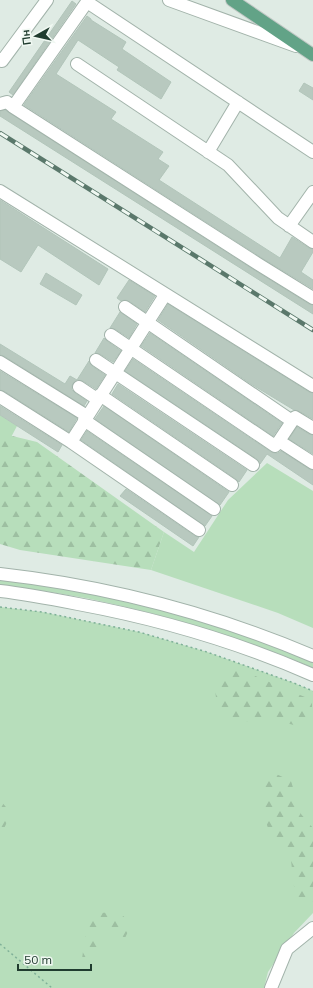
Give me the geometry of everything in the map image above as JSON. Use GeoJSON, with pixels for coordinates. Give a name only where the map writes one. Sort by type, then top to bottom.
{"type":"FeatureCollection","features":[{"type":"Feature","properties":{"kind":"main road"},"geometry":{"type":"LineString","coordinates":[[232,0],[308,52]]}},
{"type":"Feature","properties":{"kind":"street"},"geometry":{"type":"LineString","coordinates":[[0,59],[2,61],[47,0]]}},
{"type":"Feature","properties":{"kind":"street"},"geometry":{"type":"LineString","coordinates":[[169,0],[308,52]]}},
{"type":"Feature","properties":{"kind":"street"},"geometry":{"type":"LineString","coordinates":[[13,107],[87,2],[313,152]]}},
{"type":"Feature","properties":{"kind":"street"},"geometry":{"type":"LineString","coordinates":[[77,64],[228,165],[278,218],[313,242]]}},
{"type":"Feature","properties":{"kind":"street"},"geometry":{"type":"LineString","coordinates":[[0,104],[7,102],[313,298]]}},
{"type":"Feature","properties":{"kind":"street"},"geometry":{"type":"LineString","coordinates":[[208,152],[238,102]]}},
{"type":"Feature","properties":{"kind":"street"},"geometry":{"type":"LineString","coordinates":[[0,191],[313,386]]}},
{"type":"Feature","properties":{"kind":"street"},"geometry":{"type":"LineString","coordinates":[[289,226],[313,192]]}},
{"type":"Feature","properties":{"kind":"street"},"geometry":{"type":"LineString","coordinates":[[70,442],[165,295]]}},
{"type":"Feature","properties":{"kind":"street"},"geometry":{"type":"LineString","coordinates":[[125,308],[292,422]]}},
{"type":"Feature","properties":{"kind":"street"},"geometry":{"type":"LineString","coordinates":[[111,335],[275,446],[295,417],[313,428]]}},
{"type":"Feature","properties":{"kind":"street"},"geometry":{"type":"LineString","coordinates":[[96,360],[253,464]]}},
{"type":"Feature","properties":{"kind":"street"},"geometry":{"type":"LineString","coordinates":[[0,362],[85,418],[214,509]]}},
{"type":"Feature","properties":{"kind":"street"},"geometry":{"type":"LineString","coordinates":[[79,387],[99,397],[232,485]]}},
{"type":"Feature","properties":{"kind":"street"},"geometry":{"type":"LineString","coordinates":[[0,396],[199,530]]}},
{"type":"Feature","properties":{"kind":"street"},"geometry":{"type":"LineString","coordinates":[[279,441],[313,463]]}},
{"type":"Feature","properties":{"kind":"street"},"geometry":{"type":"LineString","coordinates":[[0,574],[84,587],[133,597],[231,625],[269,638],[313,656]]}},
{"type":"Feature","properties":{"kind":"street"},"geometry":{"type":"LineString","coordinates":[[0,591],[103,608],[161,622],[256,652],[313,675]]}},
{"type":"Feature","properties":{"kind":"street"},"geometry":{"type":"LineString","coordinates":[[271,988],[287,949],[313,928]]}},
{"type":"Feature","properties":{"kind":"path"},"geometry":{"type":"LineString","coordinates":[[0,607],[42,612],[139,632],[207,652],[313,691]]}},
{"type":"Feature","properties":{"kind":"path"},"geometry":{"type":"LineString","coordinates":[[0,944],[52,988]]}},
{"type":"Feature","properties":{"kind":"green space"},"geometry":{"type":"Polygon","coordinates":[[[0,415],[17,426],[0,458],[0,415]]]}},
{"type":"Feature","properties":{"kind":"green space"},"geometry":{"type":"Polygon","coordinates":[[[0,433],[37,442],[164,532],[151,570],[20,550],[0,544],[0,433]]]}},
{"type":"Feature","properties":{"kind":"green space"},"geometry":{"type":"Polygon","coordinates":[[[267,463],[313,491],[313,628],[278,613],[151,570],[164,532],[194,552],[228,500],[267,463]]]}},
{"type":"Feature","properties":{"kind":"green space"},"geometry":{"type":"Polygon","coordinates":[[[0,578],[96,594],[169,611],[272,644],[313,662],[313,668],[264,648],[177,620],[118,605],[60,593],[0,585],[0,578]]]}},
{"type":"Feature","properties":{"kind":"green space"},"geometry":{"type":"Polygon","coordinates":[[[0,607],[42,612],[139,632],[207,652],[313,691],[313,913],[294,933],[268,972],[264,988],[0,988],[0,607]]]}},
{"type":"Feature","properties":{"kind":"green space"},"geometry":{"type":"Polygon","coordinates":[[[230,670],[246,672],[312,700],[312,713],[297,726],[276,720],[257,722],[231,720],[218,712],[214,683],[219,675],[230,670]]]}},
{"type":"Feature","properties":{"kind":"green space"},"geometry":{"type":"Polygon","coordinates":[[[272,772],[291,781],[301,814],[313,828],[313,901],[307,904],[295,895],[290,852],[271,837],[265,819],[262,788],[272,772]]]}},
{"type":"Feature","properties":{"kind":"green space"},"geometry":{"type":"Polygon","coordinates":[[[0,800],[11,813],[2,833],[0,832],[0,800]]]}},
{"type":"Feature","properties":{"kind":"green space"},"geometry":{"type":"Polygon","coordinates":[[[118,912],[132,923],[125,938],[106,926],[95,932],[102,942],[98,962],[82,959],[87,922],[99,913],[118,912]]]}},
{"type":"Feature","properties":{"kind":"building"},"geometry":{"type":"Polygon","coordinates":[[[72,1],[76,4],[13,95],[9,92],[72,1]]]}},
{"type":"Feature","properties":{"kind":"building"},"geometry":{"type":"Polygon","coordinates":[[[87,16],[126,42],[122,49],[171,82],[161,99],[117,70],[119,67],[78,40],[56,74],[116,112],[111,119],[163,152],[158,159],[169,166],[159,180],[280,258],[292,237],[313,249],[313,252],[301,272],[313,280],[313,289],[262,258],[24,105],[87,16]]]}},
{"type":"Feature","properties":{"kind":"building"},"geometry":{"type":"Polygon","coordinates":[[[304,83],[313,88],[313,100],[299,91],[304,83]]]}},
{"type":"Feature","properties":{"kind":"building"},"geometry":{"type":"Polygon","coordinates":[[[5,110],[254,270],[313,305],[313,314],[0,116],[0,111],[5,110]]]}},
{"type":"Feature","properties":{"kind":"building"},"geometry":{"type":"Polygon","coordinates":[[[0,200],[108,269],[99,285],[38,245],[21,272],[0,259],[0,200]]]}},
{"type":"Feature","properties":{"kind":"building"},"geometry":{"type":"Polygon","coordinates":[[[46,273],[82,295],[76,305],[40,284],[46,273]]]}},
{"type":"Feature","properties":{"kind":"building"},"geometry":{"type":"Polygon","coordinates":[[[129,280],[155,296],[145,312],[129,301],[121,301],[117,298],[129,280]]]}},
{"type":"Feature","properties":{"kind":"building"},"geometry":{"type":"Polygon","coordinates":[[[168,304],[309,392],[313,393],[313,419],[299,411],[294,410],[251,384],[158,320],[168,304]]]}},
{"type":"Feature","properties":{"kind":"building"},"geometry":{"type":"Polygon","coordinates":[[[120,312],[137,324],[129,338],[115,329],[110,328],[120,312]]]}},
{"type":"Feature","properties":{"kind":"building"},"geometry":{"type":"Polygon","coordinates":[[[150,333],[282,423],[273,436],[141,346],[150,333]]]}},
{"type":"Feature","properties":{"kind":"building"},"geometry":{"type":"Polygon","coordinates":[[[104,338],[121,351],[113,362],[100,354],[95,353],[104,338]]]}},
{"type":"Feature","properties":{"kind":"building"},"geometry":{"type":"Polygon","coordinates":[[[0,344],[65,384],[70,376],[77,380],[73,383],[72,390],[87,401],[84,406],[4,356],[0,355],[0,344]]]}},
{"type":"Feature","properties":{"kind":"building"},"geometry":{"type":"Polygon","coordinates":[[[133,359],[271,452],[278,453],[281,451],[313,470],[313,485],[267,454],[260,464],[257,459],[125,371],[133,359]]]}},
{"type":"Feature","properties":{"kind":"building"},"geometry":{"type":"Polygon","coordinates":[[[89,361],[92,366],[105,375],[96,389],[83,381],[77,380],[89,361]]]}},
{"type":"Feature","properties":{"kind":"building"},"geometry":{"type":"Polygon","coordinates":[[[0,371],[77,418],[69,432],[4,391],[0,390],[0,371]]]}},
{"type":"Feature","properties":{"kind":"building"},"geometry":{"type":"Polygon","coordinates":[[[118,384],[247,470],[239,482],[112,394],[118,384]]]}},
{"type":"Feature","properties":{"kind":"building"},"geometry":{"type":"Polygon","coordinates":[[[0,406],[62,445],[58,452],[0,415],[0,406]]]}},
{"type":"Feature","properties":{"kind":"building"},"geometry":{"type":"Polygon","coordinates":[[[104,406],[229,492],[220,505],[95,419],[104,406]]]}},
{"type":"Feature","properties":{"kind":"building"},"geometry":{"type":"Polygon","coordinates":[[[297,427],[313,435],[313,454],[289,439],[297,427]]]}},
{"type":"Feature","properties":{"kind":"building"},"geometry":{"type":"Polygon","coordinates":[[[87,431],[212,516],[205,526],[81,440],[87,431]]]}},
{"type":"Feature","properties":{"kind":"building"},"geometry":{"type":"Polygon","coordinates":[[[126,489],[195,536],[199,537],[193,546],[120,496],[126,489]]]}},
{"type":"Feature","properties":{"kind":"railway"},"geometry":{"type":"LineString","coordinates":[[0,133],[313,330]]}}]}
